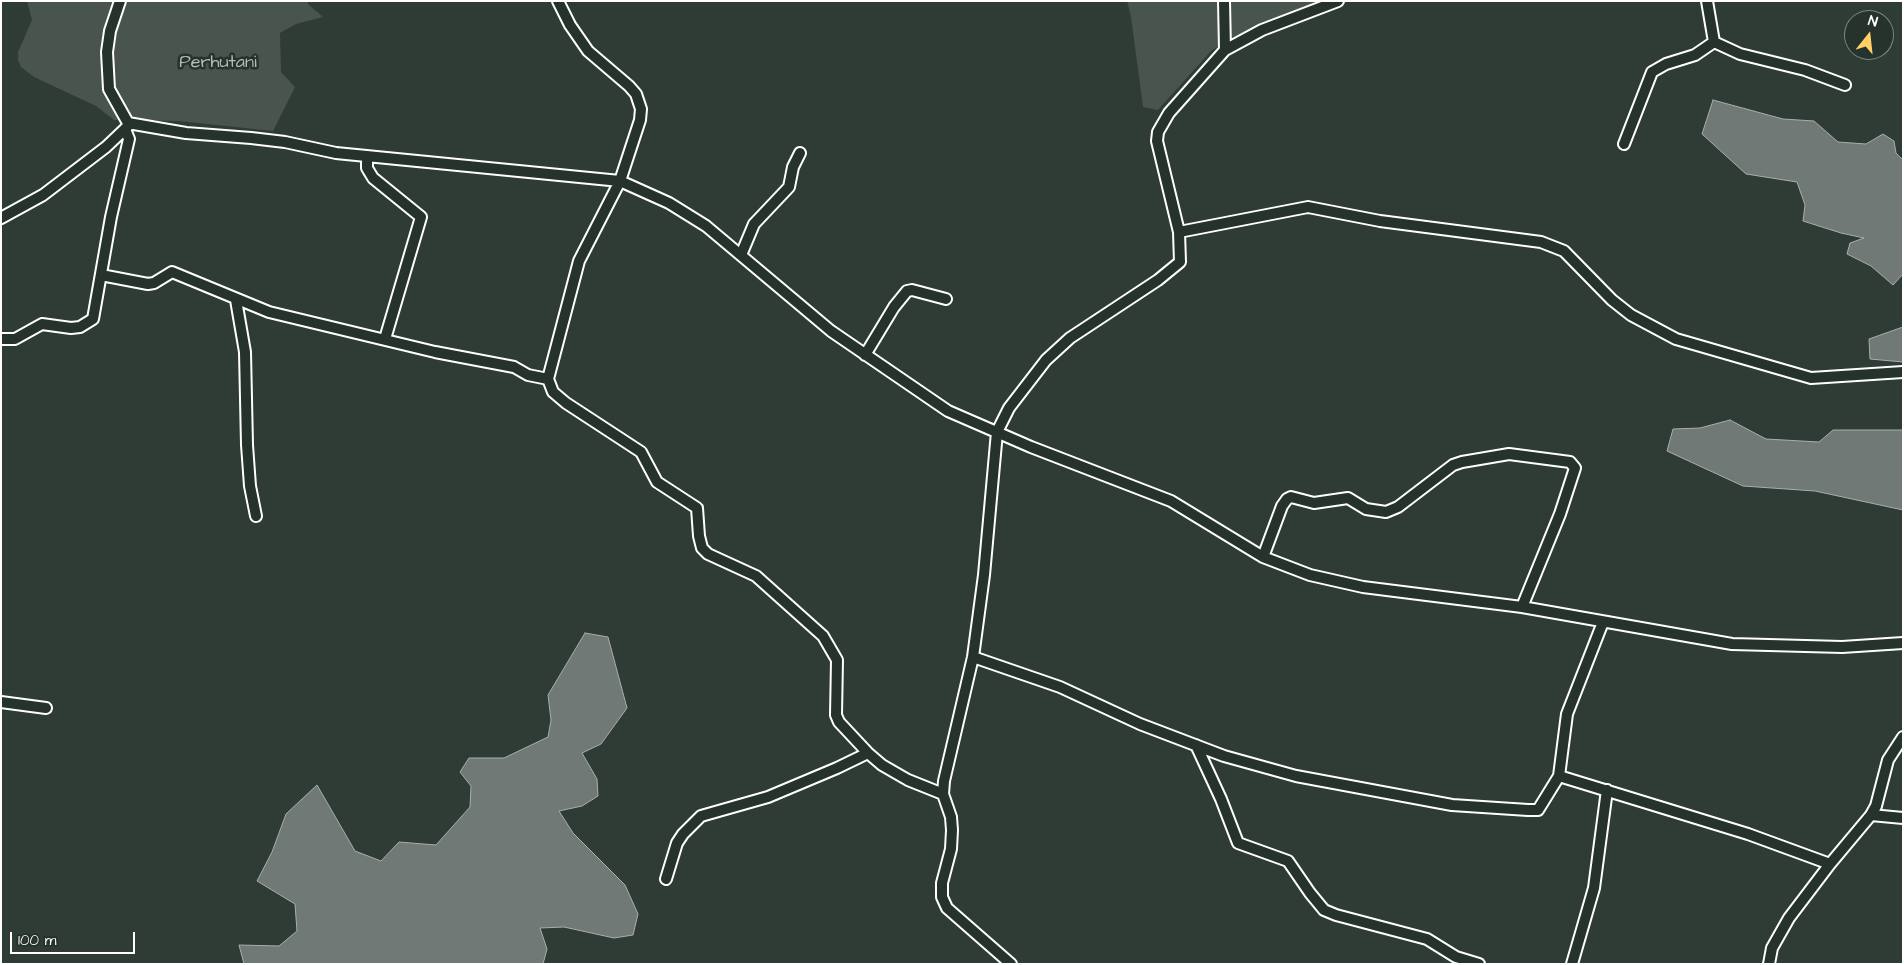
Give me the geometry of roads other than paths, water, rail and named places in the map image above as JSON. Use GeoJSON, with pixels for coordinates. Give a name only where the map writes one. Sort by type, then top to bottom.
{"type":"FeatureCollection","features":[{"type":"Feature","properties":{"kind":"street"},"geometry":{"type":"LineString","coordinates":[[1,339],[15,338],[42,324],[71,328],[90,323],[95,313],[101,274],[129,139],[126,126],[109,89],[108,77],[107,52],[110,31],[120,1]]}},
{"type":"Feature","properties":{"kind":"street"},"geometry":{"type":"LineString","coordinates":[[558,1],[588,51],[620,77],[636,94],[640,102],[640,120],[620,181],[579,261],[548,379],[553,392],[641,452],[657,482],[697,508],[699,536],[702,548],[708,554],[756,576],[823,636],[837,660],[836,715],[839,722],[868,753],[882,765],[908,780],[943,794]]}},
{"type":"Feature","properties":{"kind":"street"},"geometry":{"type":"LineString","coordinates":[[1224,1],[1225,50]]}},
{"type":"Feature","properties":{"kind":"street"},"geometry":{"type":"LineString","coordinates":[[1011,964],[959,920],[947,908],[942,897],[942,883],[951,849],[952,830],[951,817],[943,794],[944,781],[974,658],[997,432],[1009,408],[1046,360],[1070,338],[1175,268],[1180,262],[1180,232],[1158,141],[1158,132],[1168,112],[1225,50],[1262,30],[1338,1]]}},
{"type":"Feature","properties":{"kind":"street"},"geometry":{"type":"LineString","coordinates":[[1707,1],[1714,42]]}},
{"type":"Feature","properties":{"kind":"street"},"geometry":{"type":"LineString","coordinates":[[1714,42],[1740,54],[1805,70],[1846,85]]}},
{"type":"Feature","properties":{"kind":"street"},"geometry":{"type":"LineString","coordinates":[[1624,144],[1652,72],[1666,64],[1695,55],[1714,42]]}},
{"type":"Feature","properties":{"kind":"street"},"geometry":{"type":"LineString","coordinates":[[126,126],[186,134],[251,138],[367,156],[620,181],[669,203],[691,216],[741,255],[831,331],[948,411],[1171,501],[1263,557],[1310,575],[1335,582],[1522,607],[1732,644],[1842,647],[1903,643]]}},
{"type":"Feature","properties":{"kind":"street"},"geometry":{"type":"LineString","coordinates":[[1,218],[43,195],[106,147],[126,126]]}},
{"type":"Feature","properties":{"kind":"street"},"geometry":{"type":"LineString","coordinates":[[741,255],[754,224],[789,188],[793,167],[800,153]]}},
{"type":"Feature","properties":{"kind":"street"},"geometry":{"type":"LineString","coordinates":[[367,156],[367,168],[373,178],[422,217],[385,339]]}},
{"type":"Feature","properties":{"kind":"street"},"geometry":{"type":"LineString","coordinates":[[1180,232],[1308,207],[1380,221],[1541,242],[1564,251],[1612,300],[1631,315],[1676,339],[1811,378],[1903,372]]}},
{"type":"Feature","properties":{"kind":"street"},"geometry":{"type":"LineString","coordinates":[[101,274],[148,284],[154,283],[172,272],[269,312],[435,352],[514,367],[528,375],[548,379]]}},
{"type":"Feature","properties":{"kind":"street"},"geometry":{"type":"LineString","coordinates":[[865,355],[906,291],[912,290],[946,299]]}},
{"type":"Feature","properties":{"kind":"street"},"geometry":{"type":"LineString","coordinates":[[236,300],[245,352],[250,486],[256,516]]}},
{"type":"Feature","properties":{"kind":"street"},"geometry":{"type":"LineString","coordinates":[[1263,557],[1282,506],[1291,497],[1314,503],[1348,498],[1366,509],[1386,512],[1398,507],[1453,465],[1462,462],[1509,454],[1570,462],[1575,468],[1560,514],[1522,607]]}},
{"type":"Feature","properties":{"kind":"street"},"geometry":{"type":"LineString","coordinates":[[974,658],[1060,687],[1140,724],[1224,756],[1296,776],[1452,805],[1538,810],[1559,776],[1567,714],[1603,622]]}},
{"type":"Feature","properties":{"kind":"street"},"geometry":{"type":"LineString","coordinates":[[1,702],[46,708]]}},
{"type":"Feature","properties":{"kind":"street"},"geometry":{"type":"LineString","coordinates":[[1769,964],[1776,939],[1830,864],[1871,815],[1876,806],[1888,760],[1903,737]]}},
{"type":"Feature","properties":{"kind":"street"},"geometry":{"type":"LineString","coordinates":[[1196,745],[1221,799],[1238,843],[1288,861],[1324,910],[1336,915],[1426,939],[1456,957],[1479,964]]}},
{"type":"Feature","properties":{"kind":"street"},"geometry":{"type":"LineString","coordinates":[[666,879],[677,843],[701,816],[768,796],[837,768],[868,753]]}},
{"type":"Feature","properties":{"kind":"street"},"geometry":{"type":"LineString","coordinates":[[1559,776],[1748,834],[1830,864]]}},
{"type":"Feature","properties":{"kind":"street"},"geometry":{"type":"LineString","coordinates":[[1572,964],[1594,888],[1598,843],[1607,790]]}},
{"type":"Feature","properties":{"kind":"street"},"geometry":{"type":"LineString","coordinates":[[1871,815],[1903,818]]}},
{"type":"Feature","properties":{"kind":"park label","name":"Perhutani"},"geometry":{"type":"Point","coordinates":[218,63]}}]}
